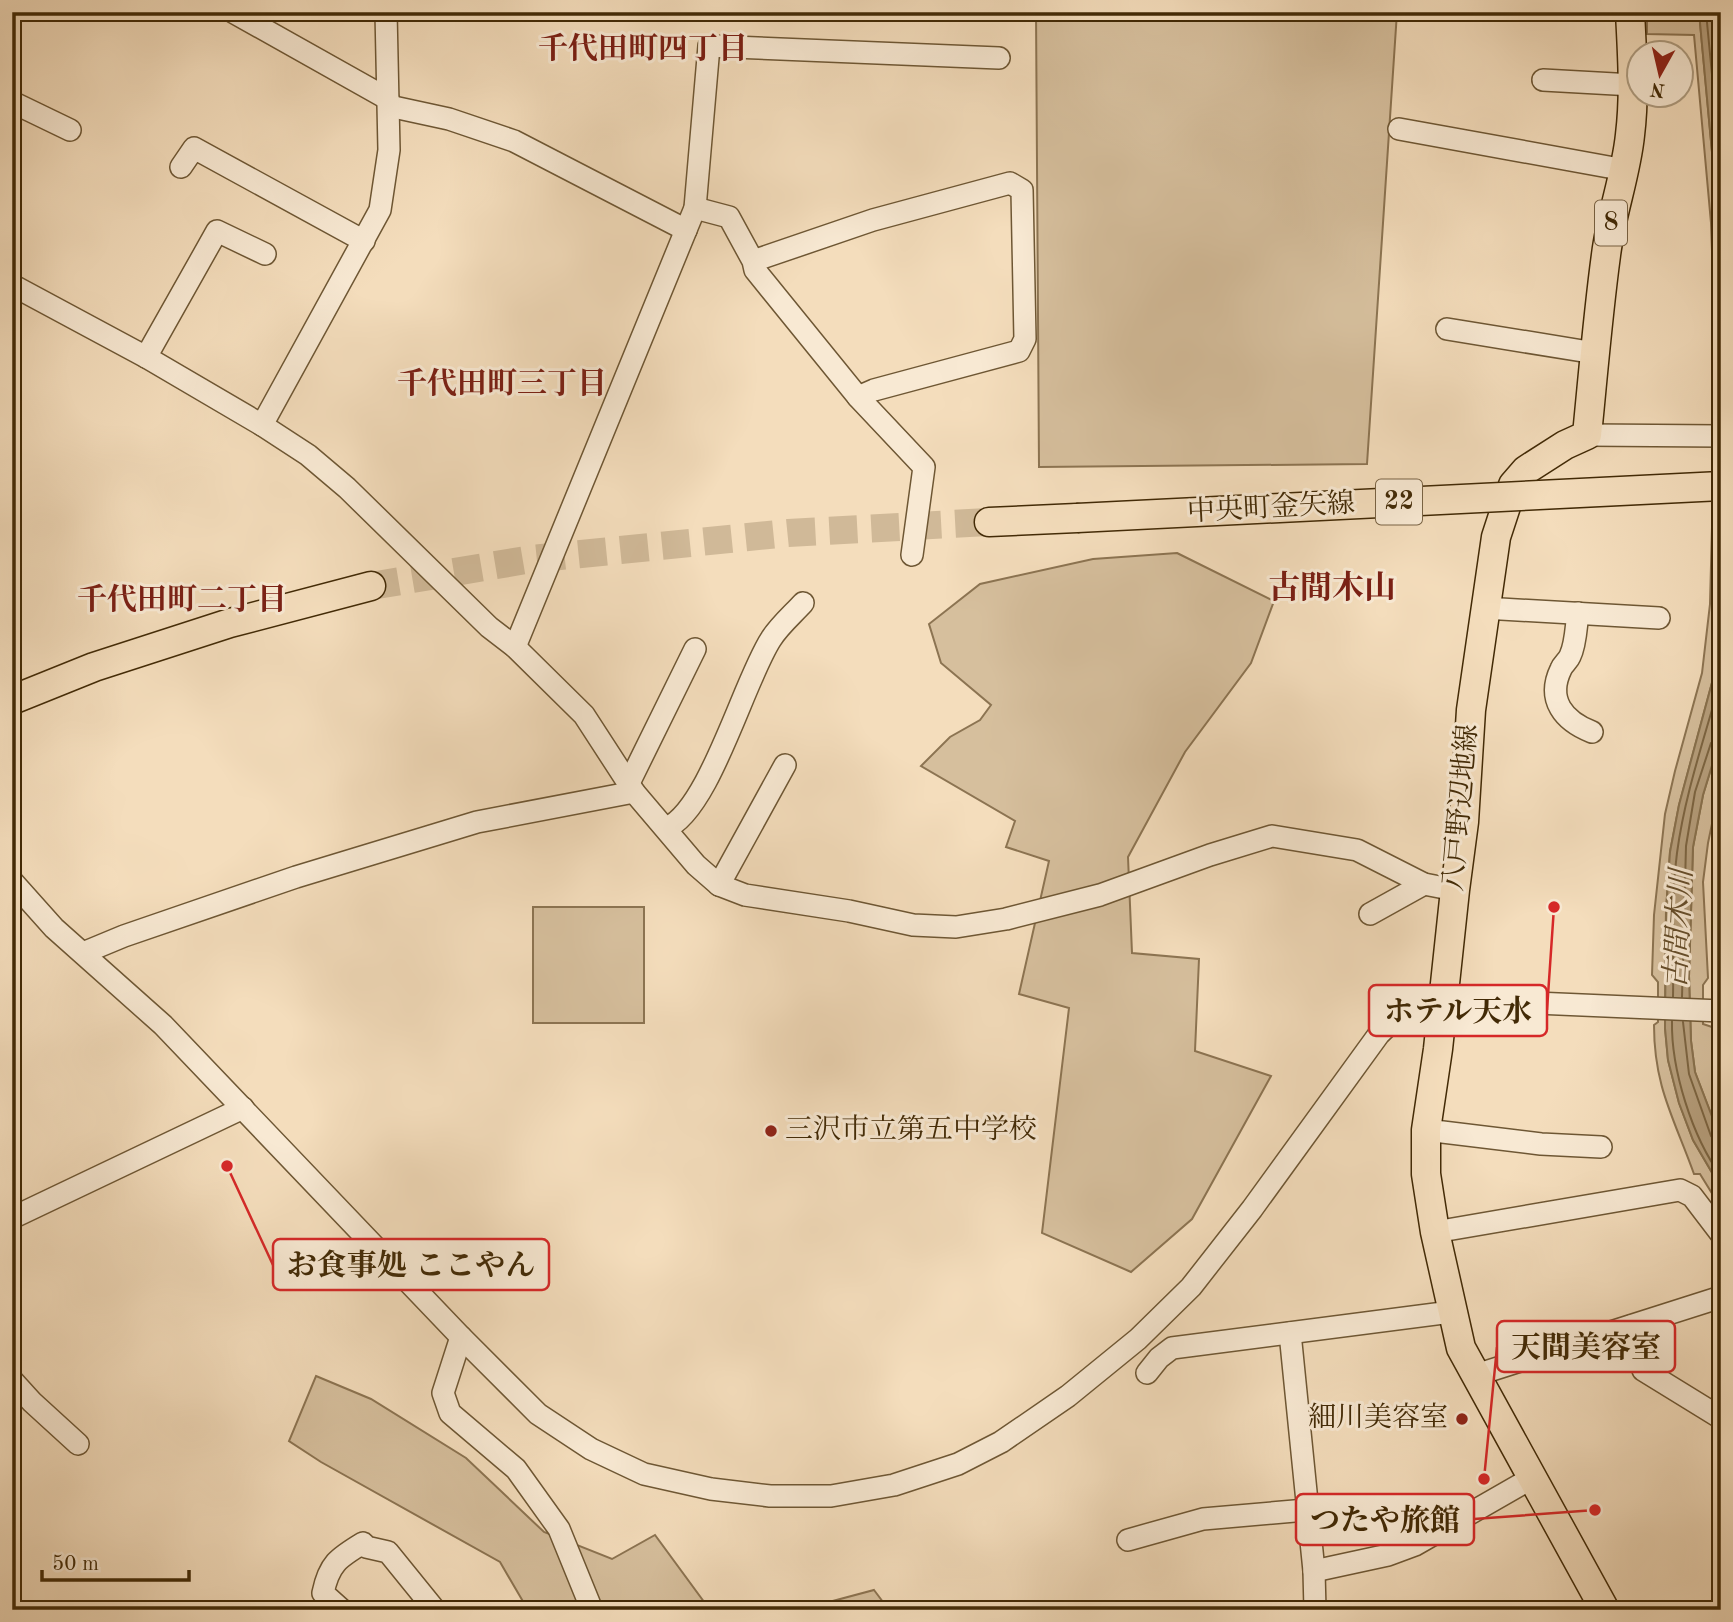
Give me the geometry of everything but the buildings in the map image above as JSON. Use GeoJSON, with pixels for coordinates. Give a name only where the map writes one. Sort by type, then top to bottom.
{"type":"FeatureCollection","features":[{"type":"Feature","properties":{"kind":"main road","name":"8"},"geometry":{"type":"LineString","coordinates":[[1630,12],[1631,38]]}},
{"type":"Feature","properties":{"kind":"main road","name":"8"},"geometry":{"type":"LineString","coordinates":[[1587,435],[1611,223],[1625,170],[1632,108]]}},
{"type":"Feature","properties":{"kind":"main road","name":"八戸野辺地線"},"geometry":{"type":"LineString","coordinates":[[1587,435],[1565,445],[1525,470],[1513,485],[1496,537],[1471,710],[1464,822],[1426,1130],[1426,1174],[1451,1312],[1461,1348],[1605,1610]]}},
{"type":"Feature","properties":{"kind":"main road","name":"中央町金矢線"},"geometry":{"type":"LineString","coordinates":[[989,522],[1721,486]]}},
{"type":"Feature","properties":{"kind":"main road"},"geometry":{"type":"LineString","coordinates":[[12,699],[94,667],[230,623],[371,586]]}},
{"type":"Feature","properties":{"kind":"street"},"geometry":{"type":"LineString","coordinates":[[233,12],[389,102],[514,141],[686,230]]}},
{"type":"Feature","properties":{"kind":"street"},"geometry":{"type":"LineString","coordinates":[[262,425],[380,210],[389,150],[386,12]]}},
{"type":"Feature","properties":{"kind":"street"},"geometry":{"type":"LineString","coordinates":[[515,646],[695,208],[709,46],[999,58]]}},
{"type":"Feature","properties":{"kind":"street"},"geometry":{"type":"LineString","coordinates":[[1543,80],[1624,84]]}},
{"type":"Feature","properties":{"kind":"street"},"geometry":{"type":"LineString","coordinates":[[12,102],[70,130]]}},
{"type":"Feature","properties":{"kind":"street"},"geometry":{"type":"LineString","coordinates":[[1399,129],[1625,170]]}},
{"type":"Feature","properties":{"kind":"street"},"geometry":{"type":"LineString","coordinates":[[181,167],[194,148],[364,241]]}},
{"type":"Feature","properties":{"kind":"street"},"geometry":{"type":"LineString","coordinates":[[754,261],[873,220],[1010,183],[1022,190],[1025,340],[1019,351],[874,390],[858,397]]}},
{"type":"Feature","properties":{"kind":"street"},"geometry":{"type":"LineString","coordinates":[[695,208],[729,217],[754,261],[755,270],[858,397],[924,467],[912,555]]}},
{"type":"Feature","properties":{"kind":"street"},"geometry":{"type":"LineString","coordinates":[[146,358],[217,231],[265,254]]}},
{"type":"Feature","properties":{"kind":"street"},"geometry":{"type":"LineString","coordinates":[[12,285],[262,425],[308,455],[347,488],[489,626],[515,646],[584,715],[631,787],[696,865],[719,885],[745,895],[849,911],[913,925],[956,927],[1006,919],[1100,895],[1210,855],[1272,836],[1357,850],[1424,884],[1454,890]]}},
{"type":"Feature","properties":{"kind":"street"},"geometry":{"type":"LineString","coordinates":[[1447,329],[1595,353]]}},
{"type":"Feature","properties":{"kind":"street"},"geometry":{"type":"LineString","coordinates":[[1587,435],[1719,436]]}},
{"type":"Feature","properties":{"kind":"street"},"geometry":{"type":"LineString","coordinates":[[666,828],[677,824],[694,802],[771,638],[803,603]]}},
{"type":"Feature","properties":{"kind":"street"},"geometry":{"type":"LineString","coordinates":[[1484,608],[1659,618]]}},
{"type":"Feature","properties":{"kind":"street"},"geometry":{"type":"LineString","coordinates":[[1578,613],[1571,654],[1561,670],[1555,688],[1556,703],[1575,725],[1592,732]]}},
{"type":"Feature","properties":{"kind":"street"},"geometry":{"type":"LineString","coordinates":[[631,787],[695,649]]}},
{"type":"Feature","properties":{"kind":"street"},"geometry":{"type":"LineString","coordinates":[[719,885],[785,765]]}},
{"type":"Feature","properties":{"kind":"street"},"geometry":{"type":"LineString","coordinates":[[83,953],[124,936],[296,877],[477,822],[631,787]]}},
{"type":"Feature","properties":{"kind":"street"},"geometry":{"type":"LineString","coordinates":[[1370,914],[1424,884]]}},
{"type":"Feature","properties":{"kind":"street"},"geometry":{"type":"LineString","coordinates":[[15,890],[163,1025],[538,1414],[591,1449],[644,1474],[723,1490],[770,1496],[831,1496],[894,1485],[958,1464],[1001,1442],[1068,1396],[1138,1339],[1191,1287],[1379,1034],[1405,1009],[1444,999],[1721,1011]]}},
{"type":"Feature","properties":{"kind":"street"},"geometry":{"type":"LineString","coordinates":[[12,1218],[243,1108]]}},
{"type":"Feature","properties":{"kind":"street"},"geometry":{"type":"LineString","coordinates":[[1426,1130],[1541,1144],[1601,1147]]}},
{"type":"Feature","properties":{"kind":"street"},"geometry":{"type":"LineString","coordinates":[[1435,1232],[1680,1190],[1692,1196],[1721,1234]]}},
{"type":"Feature","properties":{"kind":"street"},"geometry":{"type":"LineString","coordinates":[[1476,1375],[1721,1297]]}},
{"type":"Feature","properties":{"kind":"street"},"geometry":{"type":"LineString","coordinates":[[1147,1373],[1159,1358],[1172,1348],[1451,1312]]}},
{"type":"Feature","properties":{"kind":"street"},"geometry":{"type":"LineString","coordinates":[[1631,1326],[1643,1370],[1721,1418]]}},
{"type":"Feature","properties":{"kind":"street"},"geometry":{"type":"LineString","coordinates":[[1290,1333],[1314,1571],[1315,1610]]}},
{"type":"Feature","properties":{"kind":"street"},"geometry":{"type":"LineString","coordinates":[[461,1337],[443,1392],[450,1413],[516,1469],[545,1509],[559,1529],[592,1610]]}},
{"type":"Feature","properties":{"kind":"street"},"geometry":{"type":"LineString","coordinates":[[12,1380],[78,1444]]}},
{"type":"Feature","properties":{"kind":"street"},"geometry":{"type":"LineString","coordinates":[[1314,1571],[1388,1555],[1415,1545],[1532,1478]]}},
{"type":"Feature","properties":{"kind":"street"},"geometry":{"type":"LineString","coordinates":[[1128,1540],[1203,1519],[1306,1510]]}},
{"type":"Feature","properties":{"kind":"street"},"geometry":{"type":"LineString","coordinates":[[342,1610],[323,1593],[328,1571],[343,1555],[363,1543],[366,1547],[388,1552],[435,1610]]}},
{"type":"Feature","properties":{"kind":"shaded area"},"geometry":{"type":"Polygon","coordinates":[[[1036,12],[1397,12],[1367,464],[1039,467],[1036,12]]]}},
{"type":"Feature","properties":{"kind":"shaded area"},"geometry":{"type":"Polygon","coordinates":[[[1647,12],[1699,12],[1721,249],[1720,653],[1679,805],[1670,852],[1666,911],[1665,1028],[1668,1060],[1679,1103],[1693,1140],[1721,1188],[1721,1208],[1700,1174],[1694,1174],[1666,1102],[1655,1047],[1658,982],[1652,975],[1654,915],[1665,814],[1702,673],[1710,604],[1716,374],[1711,223],[1694,35],[1647,34],[1647,12]]]}},
{"type":"Feature","properties":{"kind":"shaded area"},"geometry":{"type":"Polygon","coordinates":[[[1177,553],[1274,601],[1251,663],[1185,752],[1128,857],[1132,953],[1199,959],[1195,1051],[1271,1076],[1192,1219],[1131,1272],[1042,1233],[1069,1008],[1019,994],[1049,861],[1006,847],[1015,821],[921,766],[950,737],[980,720],[991,705],[941,663],[929,624],[980,584],[1093,559],[1177,553]]]}},
{"type":"Feature","properties":{"kind":"shaded area"},"geometry":{"type":"Polygon","coordinates":[[[1721,736],[1721,781],[1703,882],[1708,978],[1703,985],[1703,1024],[1721,1030],[1721,1140],[1695,1072],[1689,976],[1693,847],[1703,795],[1721,736]]]}},
{"type":"Feature","properties":{"kind":"shaded area"},"geometry":{"type":"Polygon","coordinates":[[[533,907],[644,907],[644,1023],[533,1023],[533,907]]]}},
{"type":"Feature","properties":{"kind":"shaded area"},"geometry":{"type":"Polygon","coordinates":[[[316,1376],[371,1399],[466,1458],[544,1532],[612,1559],[655,1535],[710,1610],[528,1610],[500,1562],[321,1462],[289,1441],[316,1376]]]}},
{"type":"Feature","properties":{"kind":"shaded area"},"geometry":{"type":"Polygon","coordinates":[[[874,1590],[889,1610],[799,1610],[874,1590]]]}},
{"type":"Feature","properties":{"kind":"water"},"geometry":{"type":"Polygon","coordinates":[[[1699,12],[1721,12],[1721,249],[1699,12]]]}},
{"type":"Feature","properties":{"kind":"water","name":"古間木川"},"geometry":{"type":"Polygon","coordinates":[[[1721,601],[1721,736],[1703,795],[1693,847],[1689,976],[1695,1072],[1721,1140],[1721,1188],[1693,1140],[1679,1103],[1668,1060],[1665,1028],[1666,911],[1670,852],[1679,805],[1720,653],[1721,601]]]}},
{"type":"Feature","properties":{"kind":"tunnel"},"geometry":{"type":"LineString","coordinates":[[371,586],[532,559],[788,533],[989,522]]}},
{"type":"Feature","properties":{"kind":"place","name":"ホテル天水"},"geometry":{"type":"Point","coordinates":[1554,907]}},
{"type":"Feature","properties":{"kind":"place","name":"三沢市立第五中学校"},"geometry":{"type":"Point","coordinates":[771,1131]}},
{"type":"Feature","properties":{"kind":"place","name":"お食事処 ここやん"},"geometry":{"type":"Point","coordinates":[227,1166]}},
{"type":"Feature","properties":{"kind":"place","name":"細川美容室"},"geometry":{"type":"Point","coordinates":[1462,1419]}},
{"type":"Feature","properties":{"kind":"place","name":"天間美容室"},"geometry":{"type":"Point","coordinates":[1484,1479]}},
{"type":"Feature","properties":{"kind":"place","name":"つたや旅館"},"geometry":{"type":"Point","coordinates":[1595,1510]}},
{"type":"Feature","properties":{"kind":"district","name":"千代田町四丁目"},"geometry":{"type":"Point","coordinates":[643,50]}},
{"type":"Feature","properties":{"kind":"district","name":"千代田町三丁目"},"geometry":{"type":"Point","coordinates":[502,385]}},
{"type":"Feature","properties":{"kind":"district","name":"古間木山"},"geometry":{"type":"Point","coordinates":[1332,590]}},
{"type":"Feature","properties":{"kind":"district","name":"千代田町二丁目"},"geometry":{"type":"Point","coordinates":[182,601]}}]}
